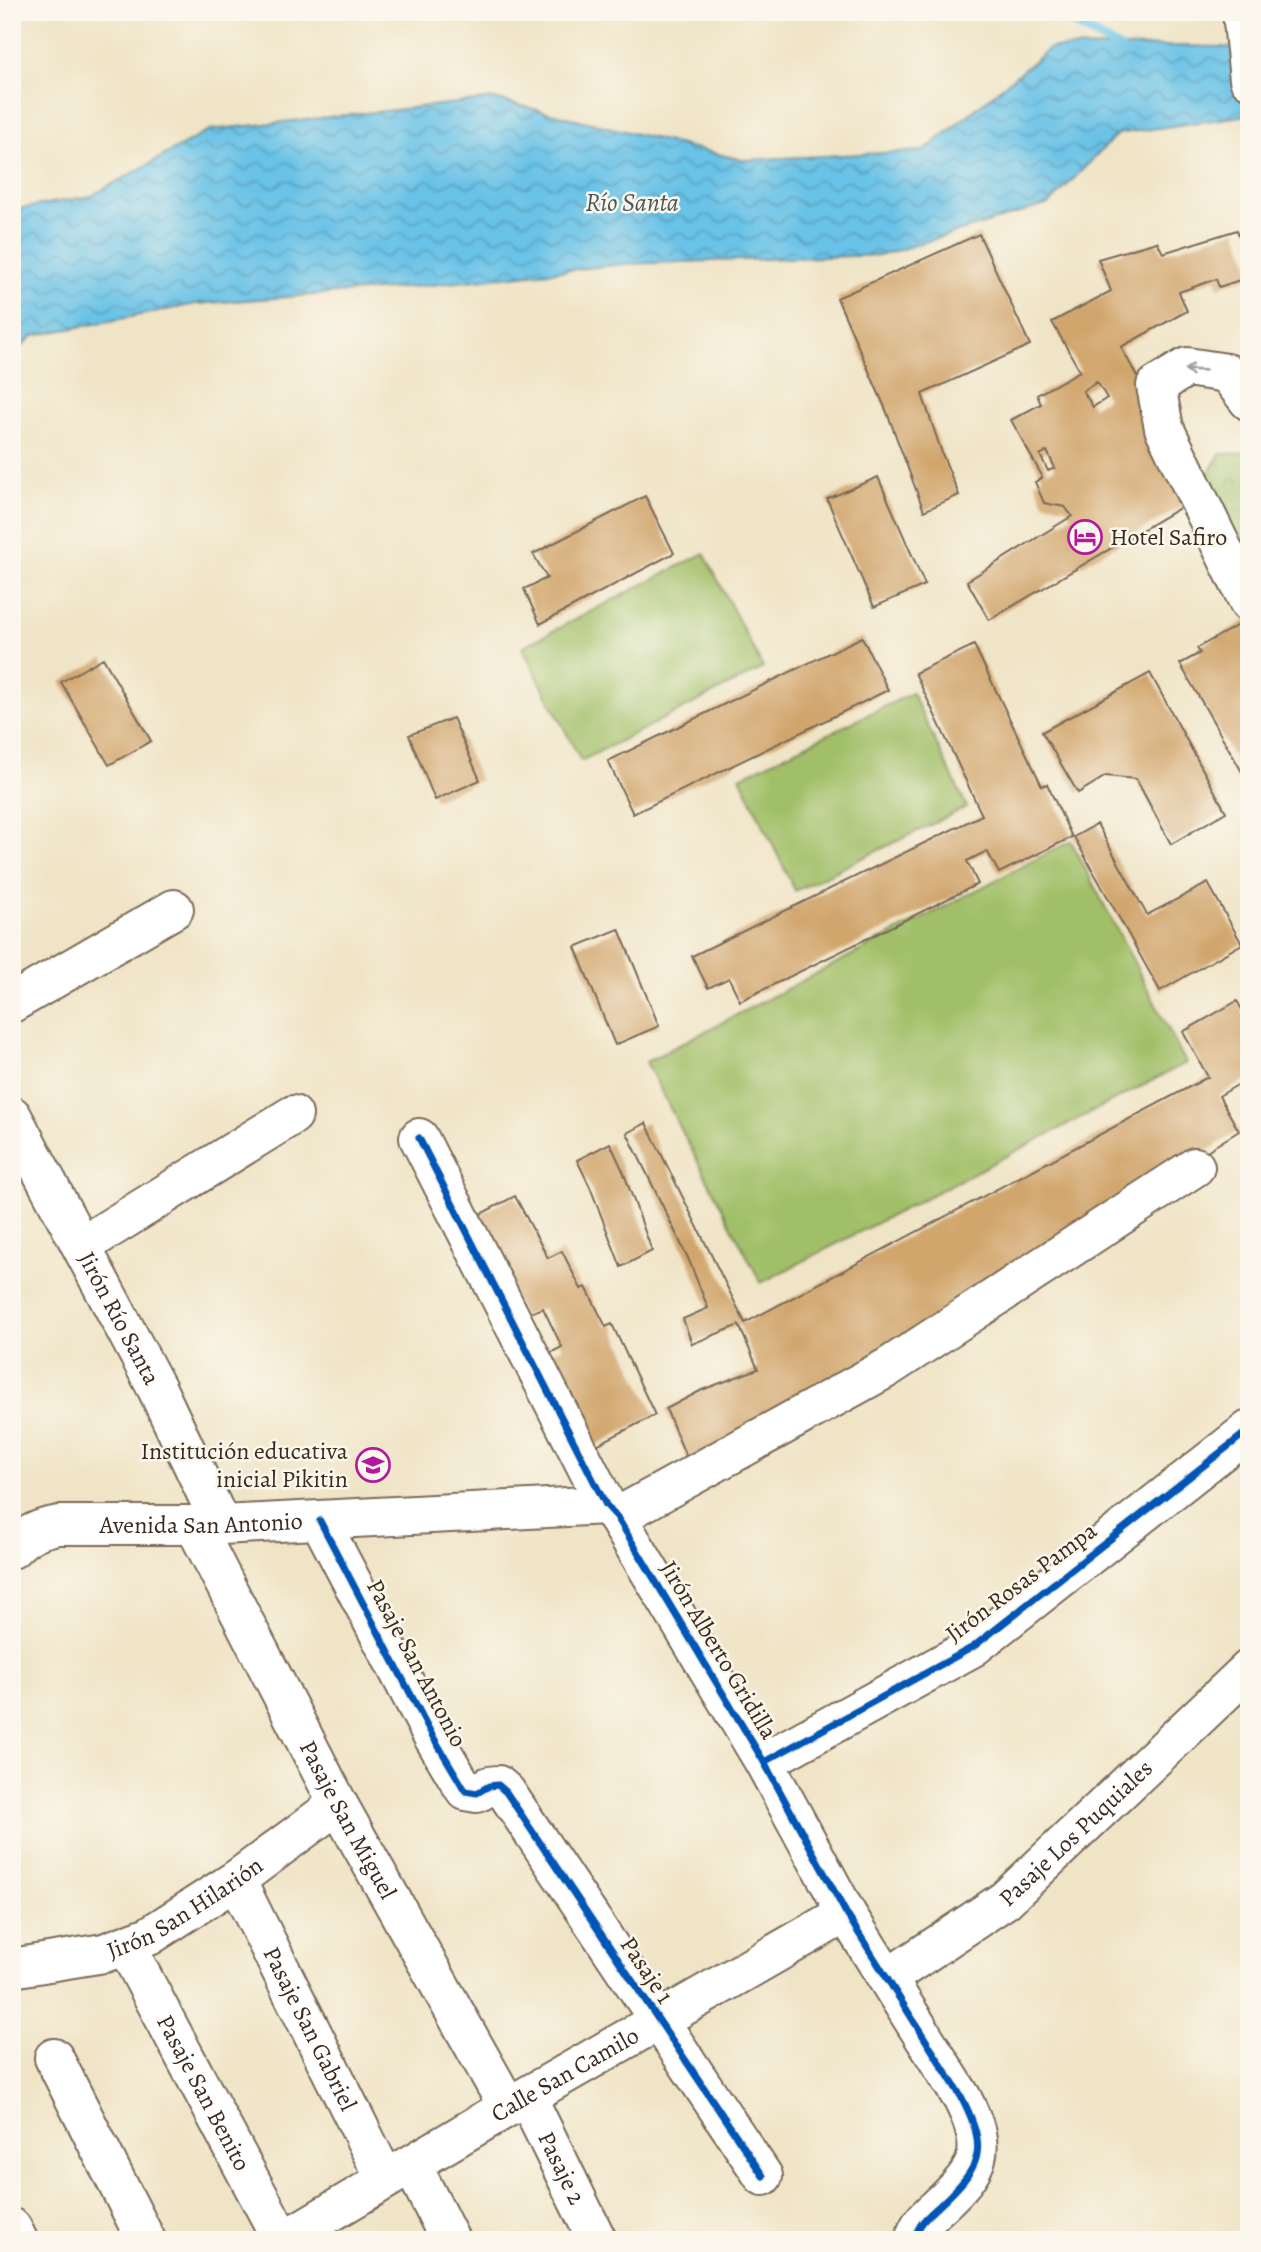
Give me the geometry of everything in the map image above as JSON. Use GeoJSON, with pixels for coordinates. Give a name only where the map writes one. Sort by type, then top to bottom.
{"type":"FeatureCollection","features":[{"type":"Feature","properties":{"kind":"street"},"geometry":{"type":"LineString","coordinates":[[1242,12],[1249,79]]}},
{"type":"Feature","properties":{"kind":"street"},"geometry":{"type":"LineString","coordinates":[[1249,401],[1227,373],[1187,367],[1156,386],[1164,428],[1249,603]]}},
{"type":"Feature","properties":{"kind":"street"},"geometry":{"type":"LineString","coordinates":[[12,1003],[174,909]]}},
{"type":"Feature","properties":{"kind":"street"},"geometry":{"type":"LineString","coordinates":[[83,1245],[293,1115]]}},
{"type":"Feature","properties":{"kind":"street","name":"Jirón Río Santa"},"geometry":{"type":"LineString","coordinates":[[12,1116],[83,1245],[157,1389],[208,1526]]}},
{"type":"Feature","properties":{"kind":"street","name":"Jirón Alberto Gridilla"},"geometry":{"type":"LineString","coordinates":[[419,1138],[612,1511],[764,1762],[846,1913],[974,2120],[979,2144],[975,2162],[966,2181],[919,2225],[914,2240]]}},
{"type":"Feature","properties":{"kind":"street"},"geometry":{"type":"LineString","coordinates":[[612,1511],[887,1368],[1195,1167]]}},
{"type":"Feature","properties":{"kind":"street","name":"Jirón Rosas Pampa"},"geometry":{"type":"LineString","coordinates":[[764,1762],[973,1647],[1249,1430]]}},
{"type":"Feature","properties":{"kind":"street","name":"Avenida San Antonio"},"geometry":{"type":"LineString","coordinates":[[14,1543],[42,1528],[60,1525],[208,1526],[612,1511]]}},
{"type":"Feature","properties":{"kind":"street","name":"Pasaje San Antonio"},"geometry":{"type":"LineString","coordinates":[[320,1521],[432,1735],[463,1787],[466,1791],[477,1793],[489,1786],[498,1785]]}},
{"type":"Feature","properties":{"kind":"street","name":"Pasaje San Miguel"},"geometry":{"type":"LineString","coordinates":[[208,1526],[338,1804],[517,2102]]}},
{"type":"Feature","properties":{"kind":"street","name":"Pasaje Los Puquiales"},"geometry":{"type":"LineString","coordinates":[[888,1978],[1005,1900],[1249,1669]]}},
{"type":"Feature","properties":{"kind":"street","name":"Pasaje 1"},"geometry":{"type":"LineString","coordinates":[[498,1785],[506,1792],[763,2176]]}},
{"type":"Feature","properties":{"kind":"street","name":"Jirón San Hilarión"},"geometry":{"type":"LineString","coordinates":[[12,1968],[104,1953],[149,1936],[236,1880],[338,1804]]}},
{"type":"Feature","properties":{"kind":"street","name":"Pasaje San Gabriel"},"geometry":{"type":"LineString","coordinates":[[236,1880],[398,2172],[450,2240]]}},
{"type":"Feature","properties":{"kind":"street","name":"Calle San Camilo"},"geometry":{"type":"LineString","coordinates":[[283,2240],[846,1913]]}},
{"type":"Feature","properties":{"kind":"street","name":"Pasaje San Benito"},"geometry":{"type":"LineString","coordinates":[[126,1946],[283,2240]]}},
{"type":"Feature","properties":{"kind":"street"},"geometry":{"type":"LineString","coordinates":[[54,2058],[146,2240]]}},
{"type":"Feature","properties":{"kind":"street","name":"Pasaje 2"},"geometry":{"type":"LineString","coordinates":[[517,2102],[597,2240]]}},
{"type":"Feature","properties":{"kind":"street"},"geometry":{"type":"LineString","coordinates":[[12,2228],[18,2240]]}},
{"type":"Feature","properties":{"kind":"green space"},"geometry":{"type":"Polygon","coordinates":[[[1246,453],[1249,461],[1249,574],[1206,477],[1220,454],[1246,453]]]}},
{"type":"Feature","properties":{"kind":"green space"},"geometry":{"type":"Polygon","coordinates":[[[704,553],[763,668],[581,761],[522,647],[704,553]]]}},
{"type":"Feature","properties":{"kind":"green space"},"geometry":{"type":"Polygon","coordinates":[[[912,693],[967,807],[795,891],[740,777],[912,693]]]}},
{"type":"Feature","properties":{"kind":"green space"},"geometry":{"type":"Polygon","coordinates":[[[1071,841],[1186,1063],[761,1283],[646,1062],[1071,841]]]}},
{"type":"Feature","properties":{"kind":"water","name":"Río Santa"},"geometry":{"type":"Polygon","coordinates":[[[1050,48],[1249,48],[1249,115],[1117,134],[1049,204],[882,255],[624,264],[402,288],[196,304],[33,336],[12,355],[12,210],[91,196],[210,130],[494,99],[742,160],[924,151],[1050,48]]]}},
{"type":"Feature","properties":{"kind":"building"},"geometry":{"type":"Polygon","coordinates":[[[1237,230],[1249,264],[1249,277],[1219,287],[1216,279],[1179,292],[1187,311],[1121,347],[1139,380],[1193,500],[989,620],[967,581],[1072,516],[1065,507],[1044,503],[1035,482],[1042,478],[1041,474],[1011,420],[1041,404],[1037,395],[1080,371],[1052,322],[1111,291],[1098,259],[1157,242],[1163,253],[1237,230]],[[1097,382],[1083,391],[1093,407],[1107,398],[1097,382]],[[1047,451],[1040,455],[1048,471],[1055,468],[1047,451]]]}},
{"type":"Feature","properties":{"kind":"building"},"geometry":{"type":"Polygon","coordinates":[[[979,234],[1030,345],[922,394],[959,495],[924,511],[886,410],[837,298],[979,234]]]}},
{"type":"Feature","properties":{"kind":"building"},"geometry":{"type":"Polygon","coordinates":[[[878,477],[925,585],[874,607],[827,499],[878,477]]]}},
{"type":"Feature","properties":{"kind":"building"},"geometry":{"type":"Polygon","coordinates":[[[645,496],[674,553],[540,624],[524,589],[547,578],[533,554],[645,496]]]}},
{"type":"Feature","properties":{"kind":"building"},"geometry":{"type":"Polygon","coordinates":[[[1249,619],[1249,784],[1180,664],[1200,653],[1197,648],[1249,619]]]}},
{"type":"Feature","properties":{"kind":"building"},"geometry":{"type":"Polygon","coordinates":[[[862,637],[888,690],[633,814],[608,761],[862,637]]]}},
{"type":"Feature","properties":{"kind":"building"},"geometry":{"type":"Polygon","coordinates":[[[974,645],[1042,786],[1047,784],[1072,837],[999,873],[987,851],[967,861],[978,884],[740,1001],[729,978],[708,988],[692,956],[982,815],[915,673],[974,645]]]}},
{"type":"Feature","properties":{"kind":"building"},"geometry":{"type":"Polygon","coordinates":[[[103,658],[151,741],[109,765],[61,682],[103,658]]]}},
{"type":"Feature","properties":{"kind":"building"},"geometry":{"type":"Polygon","coordinates":[[[1150,673],[1226,812],[1171,844],[1136,779],[1106,776],[1078,793],[1042,732],[1150,673]]]}},
{"type":"Feature","properties":{"kind":"building"},"geometry":{"type":"Polygon","coordinates":[[[453,718],[480,780],[435,800],[409,735],[453,718]]]}},
{"type":"Feature","properties":{"kind":"building"},"geometry":{"type":"Polygon","coordinates":[[[1097,824],[1147,915],[1208,883],[1242,944],[1160,991],[1074,837],[1097,824]]]}},
{"type":"Feature","properties":{"kind":"building"},"geometry":{"type":"Polygon","coordinates":[[[619,929],[659,1026],[615,1045],[575,947],[619,929]]]}},
{"type":"Feature","properties":{"kind":"building"},"geometry":{"type":"Polygon","coordinates":[[[1237,1001],[1249,1022],[1249,1078],[1219,1096],[1239,1131],[692,1471],[666,1409],[702,1390],[758,1369],[739,1325],[692,1344],[683,1319],[708,1308],[688,1258],[627,1133],[646,1123],[745,1323],[1208,1077],[1183,1032],[1237,1001]]]}},
{"type":"Feature","properties":{"kind":"building"},"geometry":{"type":"Polygon","coordinates":[[[610,1143],[652,1251],[621,1267],[577,1160],[610,1143]]]}},
{"type":"Feature","properties":{"kind":"building"},"geometry":{"type":"Polygon","coordinates":[[[515,1196],[548,1258],[562,1251],[581,1289],[586,1287],[606,1327],[612,1324],[655,1415],[591,1448],[546,1355],[562,1347],[543,1308],[523,1316],[473,1218],[515,1196]]]}},
{"type":"Feature","properties":{"kind":"waterway"},"geometry":{"type":"LineString","coordinates":[[1056,12],[1126,53]]}},
{"type":"Feature","properties":{"kind":"cycle path"},"geometry":{"type":"LineString","coordinates":[[419,1138],[606,1505],[617,1517],[764,1762],[846,1913],[962,2098],[976,2132],[978,2145],[972,2169],[924,2221],[914,2240]]}},
{"type":"Feature","properties":{"kind":"cycle path"},"geometry":{"type":"LineString","coordinates":[[764,1762],[973,1647],[1249,1430]]}},
{"type":"Feature","properties":{"kind":"cycle path"},"geometry":{"type":"LineString","coordinates":[[320,1521],[432,1735],[463,1787],[466,1791],[477,1793],[489,1786],[498,1785],[506,1792],[763,2176]]}},
{"type":"Feature","properties":{"kind":"place","name":"Hotel Safiro"},"geometry":{"type":"Point","coordinates":[1085,537]}},
{"type":"Feature","properties":{"kind":"place","name":"Institución educativa inicial Pikitin"},"geometry":{"type":"Point","coordinates":[373,1465]}}]}
